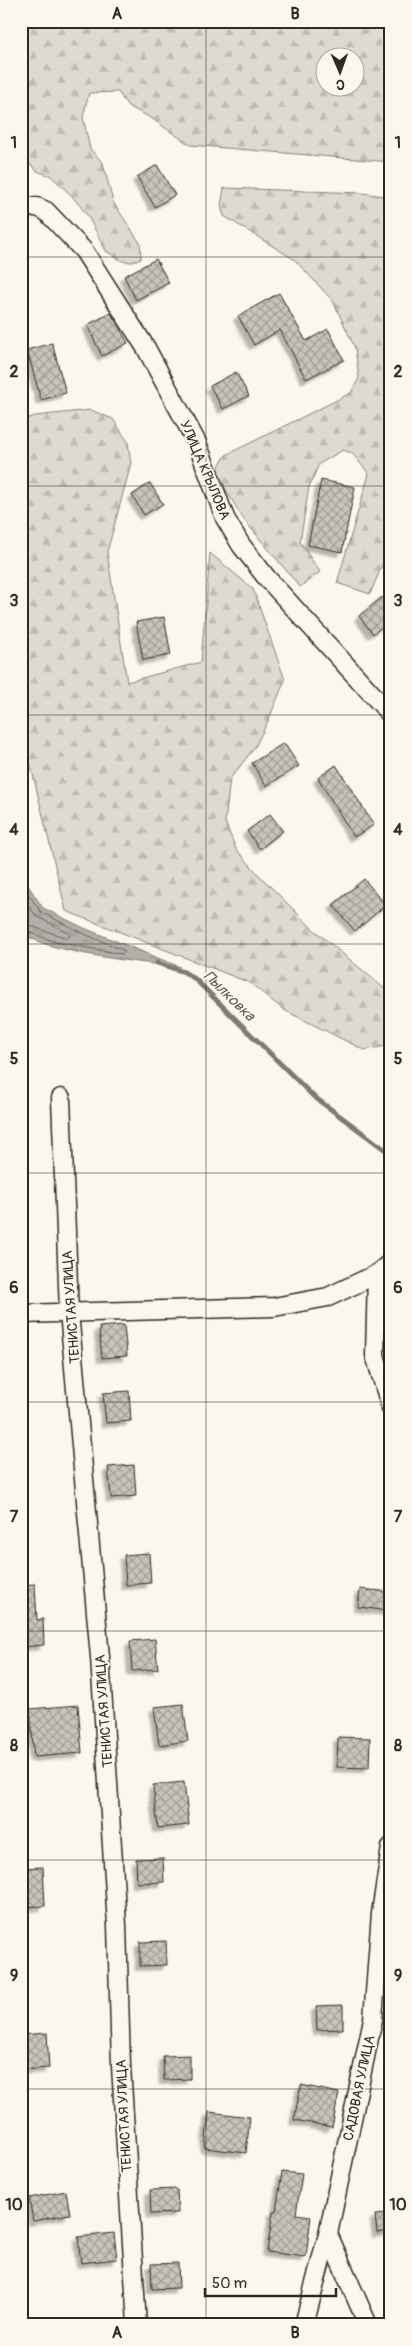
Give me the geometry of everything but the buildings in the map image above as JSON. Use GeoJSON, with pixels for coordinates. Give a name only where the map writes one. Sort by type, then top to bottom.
{"type":"FeatureCollection","features":[{"type":"Feature","properties":{"kind":"street","name":"УЛИЦА КРЫЛОВА"},"geometry":{"type":"LineString","coordinates":[[21,207],[37,207],[46,211],[84,251],[146,348],[192,434],[225,518],[241,545],[266,577],[391,715]]}},
{"type":"Feature","properties":{"kind":"street","name":"ТЕНИСТАЯ УЛИЦА"},"geometry":{"type":"LineString","coordinates":[[61,1098],[69,1312],[100,1657],[117,1925],[121,2075],[137,2325]]}},
{"type":"Feature","properties":{"kind":"street"},"geometry":{"type":"LineString","coordinates":[[21,1314],[274,1307],[328,1297],[377,1274],[391,1262]]}},
{"type":"Feature","properties":{"kind":"street"},"geometry":{"type":"LineString","coordinates":[[377,1274],[376,1355],[391,1408]]}},
{"type":"Feature","properties":{"kind":"street","name":"САДОВАЯ УЛИЦА"},"geometry":{"type":"LineString","coordinates":[[304,2325],[328,2234],[373,2019],[381,1914],[391,1847]]}},
{"type":"Feature","properties":{"kind":"street"},"geometry":{"type":"LineString","coordinates":[[328,2234],[368,2325]]}},
{"type":"Feature","properties":{"kind":"green space"},"geometry":{"type":"Polygon","coordinates":[[[21,21],[391,21],[391,162],[190,145],[151,118],[128,106],[118,92],[89,93],[83,117],[90,149],[103,163],[113,202],[140,243],[141,259],[132,262],[122,261],[106,251],[88,216],[72,196],[51,176],[37,171],[21,155],[21,21]]]}},
{"type":"Feature","properties":{"kind":"green space"},"geometry":{"type":"Polygon","coordinates":[[[224,188],[362,193],[391,197],[391,565],[383,563],[370,594],[337,583],[369,474],[352,453],[343,450],[319,464],[309,487],[300,542],[320,572],[300,587],[244,520],[217,475],[220,464],[226,455],[351,393],[359,378],[355,348],[333,301],[295,260],[224,216],[221,206],[224,188]]]}},
{"type":"Feature","properties":{"kind":"green space"},"geometry":{"type":"Polygon","coordinates":[[[91,410],[113,419],[128,442],[131,464],[107,552],[127,682],[201,662],[210,553],[253,589],[285,680],[255,747],[230,779],[225,822],[236,849],[259,875],[313,929],[391,994],[391,1040],[386,1046],[364,1050],[284,1010],[250,983],[66,911],[21,725],[21,421],[35,416],[91,410]]]}},
{"type":"Feature","properties":{"kind":"green space"},"geometry":{"type":"Polygon","coordinates":[[[391,1277],[391,1356],[385,1284],[391,1277]]]}},
{"type":"Feature","properties":{"kind":"water"},"geometry":{"type":"Polygon","coordinates":[[[21,875],[43,908],[84,928],[180,967],[97,956],[51,946],[33,939],[21,932],[21,875]]]}},
{"type":"Feature","properties":{"kind":"waterway","name":"Пылковка"},"geometry":{"type":"LineString","coordinates":[[157,963],[184,972],[195,979],[313,1096],[391,1154]]}}]}
